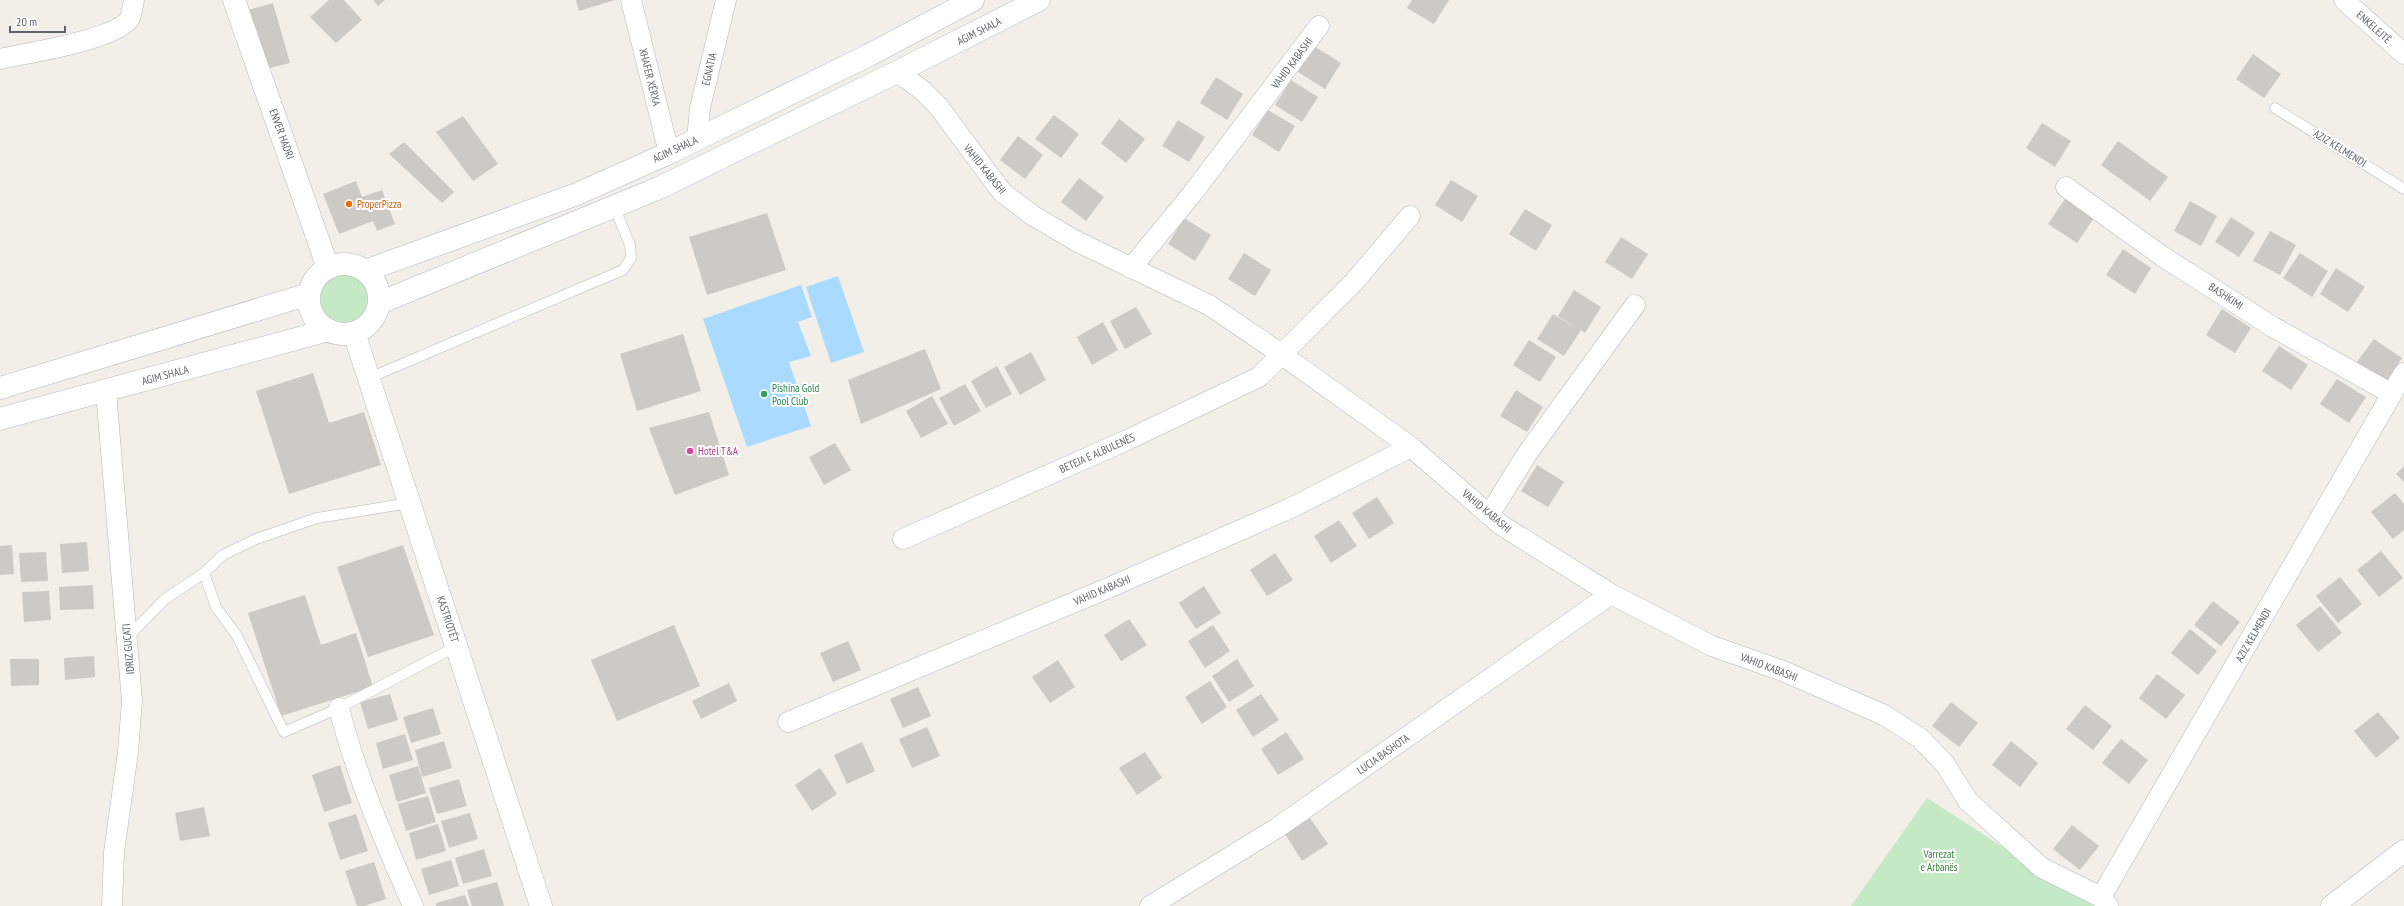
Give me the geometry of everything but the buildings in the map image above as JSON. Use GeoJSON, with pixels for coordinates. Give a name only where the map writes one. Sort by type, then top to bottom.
{"type":"FeatureCollection","features":[{"type":"Feature","properties":{"kind":"main road","name":"ENVER HADRI"},"geometry":{"type":"LineString","coordinates":[[234,0],[328,268]]}},
{"type":"Feature","properties":{"kind":"main road","name":"AGIM SHALA"},"geometry":{"type":"LineString","coordinates":[[365,271],[577,194],[669,153],[869,55],[973,0]]}},
{"type":"Feature","properties":{"kind":"main road","name":"AGIM SHALA"},"geometry":{"type":"LineString","coordinates":[[379,303],[659,188],[897,72],[1039,0]]}},
{"type":"Feature","properties":{"kind":"main road"},"geometry":{"type":"LineString","coordinates":[[329,330],[321,326],[314,317],[310,306],[309,294],[313,283],[320,274],[328,268],[341,264],[353,265],[365,271],[372,277],[378,288],[379,303],[373,320],[364,328],[354,333]]}},
{"type":"Feature","properties":{"kind":"main road"},"geometry":{"type":"LineString","coordinates":[[0,388],[309,294]]}},
{"type":"Feature","properties":{"kind":"main road","name":"AGIM SHALA"},"geometry":{"type":"LineString","coordinates":[[0,419],[329,330],[342,334],[354,333]]}},
{"type":"Feature","properties":{"kind":"main road","name":"KASTRIOTËT"},"geometry":{"type":"LineString","coordinates":[[354,333],[541,906]]}},
{"type":"Feature","properties":{"kind":"main road"},"geometry":{"type":"LineString","coordinates":[[2332,906],[2404,851]]}},
{"type":"Feature","properties":{"kind":"street"},"geometry":{"type":"LineString","coordinates":[[0,59],[95,38],[118,29],[130,18],[134,0]]}},
{"type":"Feature","properties":{"kind":"street","name":"XHAFER XËRXA"},"geometry":{"type":"LineString","coordinates":[[631,0],[669,153]]}},
{"type":"Feature","properties":{"kind":"street","name":"EGNATIA"},"geometry":{"type":"LineString","coordinates":[[697,140],[700,108],[726,0]]}},
{"type":"Feature","properties":{"kind":"street","name":"ENKELEJTË"},"geometry":{"type":"LineString","coordinates":[[2344,0],[2404,54]]}},
{"type":"Feature","properties":{"kind":"street","name":"VAHID KABASHI"},"geometry":{"type":"LineString","coordinates":[[1131,268],[1192,194],[1319,26]]}},
{"type":"Feature","properties":{"kind":"street","name":"VAHID KABASHI"},"geometry":{"type":"LineString","coordinates":[[897,72],[922,90],[938,106],[1002,192],[1032,215],[1131,268],[1209,305],[1282,354],[1411,447],[1501,525],[1610,594],[1712,646],[1783,671],[1884,714],[1920,738],[1946,764],[1968,801],[2042,868],[2104,902]]}},
{"type":"Feature","properties":{"kind":"street","name":"BASHKIMI"},"geometry":{"type":"LineString","coordinates":[[2066,187],[2162,256],[2273,327],[2392,394]]}},
{"type":"Feature","properties":{"kind":"street","name":"BETEJA E ALBULENËS"},"geometry":{"type":"LineString","coordinates":[[903,539],[1125,441],[1259,378],[1354,282],[1410,216]]}},
{"type":"Feature","properties":{"kind":"street"},"geometry":{"type":"LineString","coordinates":[[1489,515],[1527,454],[1635,305]]}},
{"type":"Feature","properties":{"kind":"street","name":"AZIZ KELMENDI"},"geometry":{"type":"LineString","coordinates":[[2104,902],[2404,373]]}},
{"type":"Feature","properties":{"kind":"street","name":"IDRIZ GUCATI"},"geometry":{"type":"LineString","coordinates":[[106,391],[132,701],[128,752],[114,852],[112,906]]}},
{"type":"Feature","properties":{"kind":"street","name":"VAHID KABASHI"},"geometry":{"type":"LineString","coordinates":[[788,722],[1286,510],[1411,447]]}},
{"type":"Feature","properties":{"kind":"street","name":"LUCIA BASHOTA"},"geometry":{"type":"LineString","coordinates":[[1150,906],[1278,828],[1610,594]]}},
{"type":"Feature","properties":{"kind":"street"},"geometry":{"type":"LineString","coordinates":[[339,708],[351,749],[392,858],[413,906]]}},
{"type":"Feature","properties":{"kind":"lane","name":"AZIZ KELMENDI"},"geometry":{"type":"LineString","coordinates":[[2275,108],[2404,189]]}},
{"type":"Feature","properties":{"kind":"lane"},"geometry":{"type":"LineString","coordinates":[[369,378],[623,270],[631,258],[630,245],[614,206]]}},
{"type":"Feature","properties":{"kind":"lane"},"geometry":{"type":"LineString","coordinates":[[127,638],[166,598],[204,573],[223,555],[250,542],[317,518],[410,503]]}},
{"type":"Feature","properties":{"kind":"lane"},"geometry":{"type":"LineString","coordinates":[[204,573],[216,607],[237,636],[284,732],[339,708],[457,646]]}},
{"type":"Feature","properties":{"kind":"green space"},"geometry":{"type":"Polygon","coordinates":[[[340,275],[350,275],[363,282],[370,295],[370,305],[363,318],[350,325],[340,325],[331,321],[324,314],[320,305],[320,295],[324,286],[331,279],[340,275]]]}},
{"type":"Feature","properties":{"kind":"green space","name":"Varrezat e Arbanës"},"geometry":{"type":"Polygon","coordinates":[[[1927,798],[2094,906],[1851,906],[1927,798]]]}},
{"type":"Feature","properties":{"kind":"water"},"geometry":{"type":"Polygon","coordinates":[[[838,276],[864,352],[831,363],[806,287],[838,276]]]}},
{"type":"Feature","properties":{"kind":"water","name":"Pishina Gold Pool Club"},"geometry":{"type":"Polygon","coordinates":[[[801,285],[812,317],[798,322],[811,356],[789,362],[811,426],[747,447],[703,319],[801,285]]]}},
{"type":"Feature","properties":{"kind":"place","name":"ProperPizza"},"geometry":{"type":"Point","coordinates":[349,204]}},
{"type":"Feature","properties":{"kind":"place","name":"Pishina Gold Pool Club"},"geometry":{"type":"Point","coordinates":[764,394]}},
{"type":"Feature","properties":{"kind":"place","name":"Hotel T&A"},"geometry":{"type":"Point","coordinates":[690,451]}}]}
